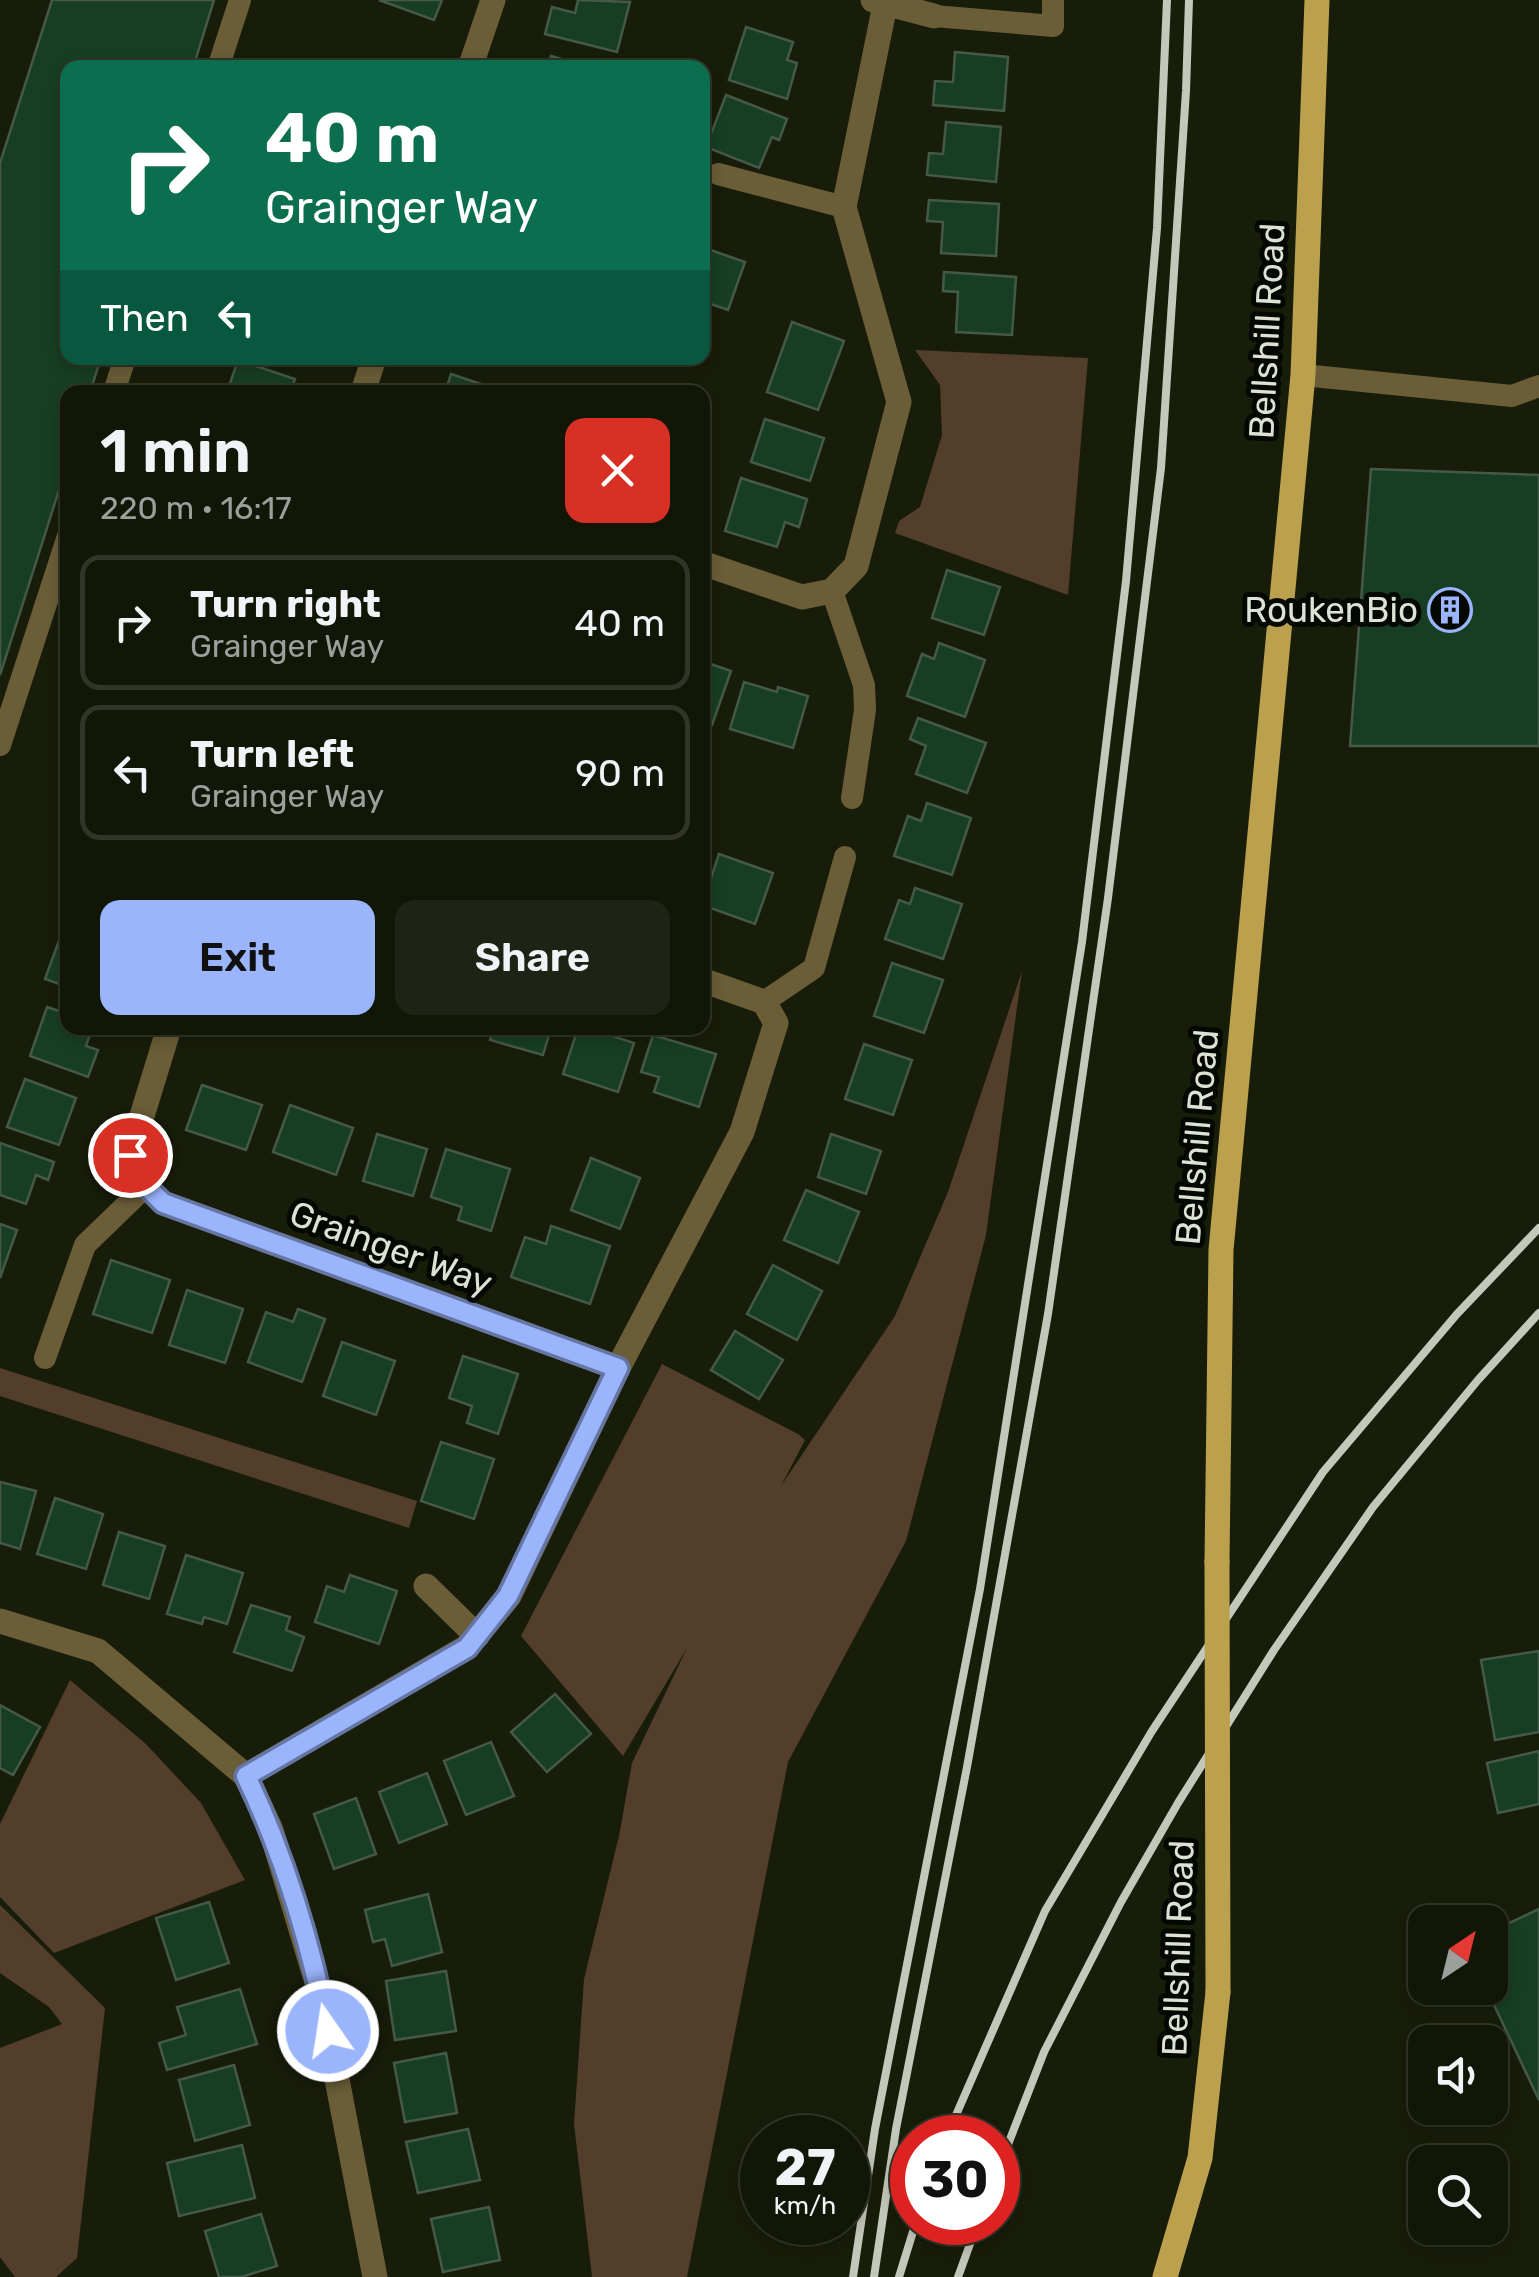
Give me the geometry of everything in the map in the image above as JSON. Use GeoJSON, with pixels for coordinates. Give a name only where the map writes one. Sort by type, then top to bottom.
{"type":"FeatureCollection","features":[{"type":"Feature","properties":{"kind":"main road","name":"Bellshill Road"},"geometry":{"type":"LineString","coordinates":[[1165,2277],[1200,2158],[1218,1992],[1221,1250],[1303,375],[1317,0]]}},
{"type":"Feature","properties":{"kind":"street"},"geometry":{"type":"LineString","coordinates":[[473,60],[493,0]]}},
{"type":"Feature","properties":{"kind":"street"},"geometry":{"type":"LineString","coordinates":[[710,566],[802,597],[832,590],[856,566],[899,402],[844,208],[879,2],[934,16]]}},
{"type":"Feature","properties":{"kind":"street"},"geometry":{"type":"LineString","coordinates":[[246,1776],[467,1648],[508,1596],[618,1368],[742,1132],[776,1023],[764,1002],[710,983]]}},
{"type":"Feature","properties":{"kind":"street"},"geometry":{"type":"LineString","coordinates":[[146,1186],[130,1155],[167,1035]]}},
{"type":"Feature","properties":{"kind":"street","name":"Grainger Way"},"geometry":{"type":"LineString","coordinates":[[146,1186],[163,1203],[618,1368]]}},
{"type":"Feature","properties":{"kind":"street"},"geometry":{"type":"LineString","coordinates":[[426,1586],[476,1636]]}},
{"type":"Feature","properties":{"kind":"street"},"geometry":{"type":"LineString","coordinates":[[0,1621],[98,1651],[246,1776],[271,1830],[321,1996],[375,2277]]}},
{"type":"Feature","properties":{"kind":"lane"},"geometry":{"type":"LineString","coordinates":[[221,60],[240,0]]}},
{"type":"Feature","properties":{"kind":"lane"},"geometry":{"type":"LineString","coordinates":[[934,16],[1053,26],[1054,0]]}},
{"type":"Feature","properties":{"kind":"lane"},"geometry":{"type":"LineString","coordinates":[[718,174],[844,208]]}},
{"type":"Feature","properties":{"kind":"lane"},"geometry":{"type":"LineString","coordinates":[[1303,375],[1512,396],[1539,386]]}},
{"type":"Feature","properties":{"kind":"lane"},"geometry":{"type":"LineString","coordinates":[[0,745],[60,561]]}},
{"type":"Feature","properties":{"kind":"lane"},"geometry":{"type":"LineString","coordinates":[[832,590],[864,685],[865,710],[852,798]]}},
{"type":"Feature","properties":{"kind":"lane"},"geometry":{"type":"LineString","coordinates":[[764,1002],[814,968],[845,857]]}},
{"type":"Feature","properties":{"kind":"lane"},"geometry":{"type":"LineString","coordinates":[[44,1358],[86,1245],[146,1186]]}},
{"type":"Feature","properties":{"kind":"shaded area"},"geometry":{"type":"Polygon","coordinates":[[[915,350],[1088,358],[1068,595],[895,533],[899,521],[920,507],[942,435],[940,385],[915,350]]]}},
{"type":"Feature","properties":{"kind":"shaded area"},"geometry":{"type":"Polygon","coordinates":[[[1022,971],[986,1235],[906,1541],[788,1762],[687,2277],[592,2277],[574,2124],[584,1979],[619,1836],[632,1763],[687,1648],[623,1756],[521,1636],[662,1364],[805,1440],[781,1486],[895,1316],[948,1192],[1022,971]]]}},
{"type":"Feature","properties":{"kind":"shaded area"},"geometry":{"type":"Polygon","coordinates":[[[0,1368],[417,1501],[409,1528],[0,1396],[0,1368]]]}},
{"type":"Feature","properties":{"kind":"shaded area"},"geometry":{"type":"Polygon","coordinates":[[[70,1680],[146,1744],[201,1803],[245,1880],[54,1953],[0,1897],[0,1824],[70,1680]]]}},
{"type":"Feature","properties":{"kind":"shaded area"},"geometry":{"type":"Polygon","coordinates":[[[0,1905],[105,2008],[77,2258],[56,2277],[15,2277],[0,2257],[0,2048],[62,2024],[49,2007],[0,1973],[0,1905]]]}},
{"type":"Feature","properties":{"kind":"building"},"geometry":{"type":"Polygon","coordinates":[[[52,0],[214,0],[195,60],[60,60],[60,365],[99,365],[92,385],[60,385],[60,487],[0,675],[0,163],[52,0]]]}},
{"type":"Feature","properties":{"kind":"building"},"geometry":{"type":"Polygon","coordinates":[[[379,0],[442,0],[434,20],[379,0]]]}},
{"type":"Feature","properties":{"kind":"building"},"geometry":{"type":"Polygon","coordinates":[[[578,0],[630,2],[617,52],[545,34],[552,7],[575,13],[578,0]]]}},
{"type":"Feature","properties":{"kind":"building"},"geometry":{"type":"Polygon","coordinates":[[[746,27],[793,42],[787,60],[797,63],[787,99],[729,80],[746,27]]]}},
{"type":"Feature","properties":{"kind":"building"},"geometry":{"type":"Polygon","coordinates":[[[955,52],[1008,57],[1004,111],[933,105],[935,81],[953,82],[955,52]]]}},
{"type":"Feature","properties":{"kind":"building"},"geometry":{"type":"Polygon","coordinates":[[[726,95],[787,119],[779,140],[772,137],[759,168],[710,149],[710,137],[726,95]]]}},
{"type":"Feature","properties":{"kind":"building"},"geometry":{"type":"Polygon","coordinates":[[[946,122],[1001,127],[996,182],[927,175],[929,153],[943,154],[946,122]]]}},
{"type":"Feature","properties":{"kind":"building"},"geometry":{"type":"Polygon","coordinates":[[[929,200],[999,204],[996,256],[941,253],[943,222],[927,221],[929,200]]]}},
{"type":"Feature","properties":{"kind":"building"},"geometry":{"type":"Polygon","coordinates":[[[710,250],[745,262],[728,310],[710,304],[710,250]]]}},
{"type":"Feature","properties":{"kind":"building"},"geometry":{"type":"Polygon","coordinates":[[[944,272],[1016,277],[1012,335],[956,332],[958,292],[943,291],[944,272]]]}},
{"type":"Feature","properties":{"kind":"building"},"geometry":{"type":"Polygon","coordinates":[[[792,322],[844,341],[818,410],[767,392],[792,322]]]}},
{"type":"Feature","properties":{"kind":"building"},"geometry":{"type":"Polygon","coordinates":[[[236,365],[253,365],[295,379],[293,385],[229,385],[236,365]]]}},
{"type":"Feature","properties":{"kind":"building"},"geometry":{"type":"Polygon","coordinates":[[[451,374],[484,385],[448,385],[451,374]]]}},
{"type":"Feature","properties":{"kind":"building"},"geometry":{"type":"Polygon","coordinates":[[[765,419],[824,438],[810,481],[751,462],[765,419]]]}},
{"type":"Feature","properties":{"kind":"building","name":"RoukenBio"},"geometry":{"type":"Polygon","coordinates":[[[1371,469],[1539,475],[1539,746],[1350,746],[1371,469]]]}},
{"type":"Feature","properties":{"kind":"building"},"geometry":{"type":"Polygon","coordinates":[[[741,478],[807,499],[799,527],[785,522],[777,547],[725,531],[741,478]]]}},
{"type":"Feature","properties":{"kind":"building"},"geometry":{"type":"Polygon","coordinates":[[[947,570],[1000,587],[984,635],[932,618],[947,570]]]}},
{"type":"Feature","properties":{"kind":"building"},"geometry":{"type":"Polygon","coordinates":[[[939,643],[985,660],[965,717],[907,696],[922,654],[934,659],[939,643]]]}},
{"type":"Feature","properties":{"kind":"building"},"geometry":{"type":"Polygon","coordinates":[[[710,664],[731,671],[710,724],[710,664]]]}},
{"type":"Feature","properties":{"kind":"building"},"geometry":{"type":"Polygon","coordinates":[[[744,682],[808,696],[793,748],[730,729],[744,682]]]}},
{"type":"Feature","properties":{"kind":"building"},"geometry":{"type":"Polygon","coordinates":[[[918,718],[986,743],[967,793],[916,774],[926,746],[910,739],[918,718]]]}},
{"type":"Feature","properties":{"kind":"building"},"geometry":{"type":"Polygon","coordinates":[[[927,803],[971,818],[952,875],[894,856],[908,816],[921,821],[927,803]]]}},
{"type":"Feature","properties":{"kind":"building"},"geometry":{"type":"Polygon","coordinates":[[[719,854],[773,873],[755,924],[710,908],[710,881],[719,854]]]}},
{"type":"Feature","properties":{"kind":"building"},"geometry":{"type":"Polygon","coordinates":[[[915,888],[962,904],[943,959],[885,939],[899,900],[910,904],[915,888]]]}},
{"type":"Feature","properties":{"kind":"building"},"geometry":{"type":"Polygon","coordinates":[[[60,938],[60,984],[45,979],[60,938]]]}},
{"type":"Feature","properties":{"kind":"building"},"geometry":{"type":"Polygon","coordinates":[[[892,963],[943,980],[924,1033],[874,1016],[892,963]]]}},
{"type":"Feature","properties":{"kind":"building"},"geometry":{"type":"Polygon","coordinates":[[[47,1007],[60,1011],[60,1035],[90,1035],[86,1046],[98,1050],[88,1077],[30,1056],[47,1007]]]}},
{"type":"Feature","properties":{"kind":"building"},"geometry":{"type":"Polygon","coordinates":[[[492,1035],[549,1035],[543,1055],[490,1040],[492,1035]]]}},
{"type":"Feature","properties":{"kind":"building"},"geometry":{"type":"Polygon","coordinates":[[[576,1035],[609,1035],[634,1043],[618,1092],[563,1074],[576,1035]]]}},
{"type":"Feature","properties":{"kind":"building"},"geometry":{"type":"Polygon","coordinates":[[[653,1035],[716,1054],[699,1107],[654,1092],[659,1077],[641,1072],[653,1035]]]}},
{"type":"Feature","properties":{"kind":"building"},"geometry":{"type":"Polygon","coordinates":[[[864,1044],[912,1060],[893,1115],[845,1099],[864,1044]]]}},
{"type":"Feature","properties":{"kind":"building"},"geometry":{"type":"Polygon","coordinates":[[[25,1079],[76,1098],[59,1145],[7,1127],[25,1079]]]}},
{"type":"Feature","properties":{"kind":"building"},"geometry":{"type":"Polygon","coordinates":[[[202,1085],[262,1105],[246,1150],[186,1130],[202,1085]]]}},
{"type":"Feature","properties":{"kind":"building"},"geometry":{"type":"Polygon","coordinates":[[[290,1105],[353,1128],[336,1175],[273,1152],[290,1105]]]}},
{"type":"Feature","properties":{"kind":"building"},"geometry":{"type":"Polygon","coordinates":[[[377,1134],[427,1149],[413,1196],[363,1181],[377,1134]]]}},
{"type":"Feature","properties":{"kind":"building"},"geometry":{"type":"Polygon","coordinates":[[[831,1134],[881,1151],[866,1194],[818,1177],[831,1134]]]}},
{"type":"Feature","properties":{"kind":"building"},"geometry":{"type":"Polygon","coordinates":[[[0,1143],[54,1162],[48,1180],[36,1175],[26,1204],[0,1195],[0,1143]]]}},
{"type":"Feature","properties":{"kind":"building"},"geometry":{"type":"Polygon","coordinates":[[[446,1149],[510,1169],[491,1231],[458,1220],[462,1207],[431,1197],[446,1149]]]}},
{"type":"Feature","properties":{"kind":"building"},"geometry":{"type":"Polygon","coordinates":[[[591,1158],[640,1178],[620,1229],[571,1210],[591,1158]]]}},
{"type":"Feature","properties":{"kind":"building"},"geometry":{"type":"Polygon","coordinates":[[[806,1190],[859,1212],[838,1263],[784,1240],[806,1190]]]}},
{"type":"Feature","properties":{"kind":"building"},"geometry":{"type":"Polygon","coordinates":[[[0,1224],[17,1230],[0,1278],[0,1224]]]}},
{"type":"Feature","properties":{"kind":"building"},"geometry":{"type":"Polygon","coordinates":[[[551,1226],[610,1246],[590,1304],[511,1277],[525,1237],[546,1244],[551,1226]]]}},
{"type":"Feature","properties":{"kind":"building"},"geometry":{"type":"Polygon","coordinates":[[[111,1260],[170,1280],[152,1333],[93,1314],[111,1260]]]}},
{"type":"Feature","properties":{"kind":"building"},"geometry":{"type":"Polygon","coordinates":[[[773,1265],[822,1291],[797,1340],[747,1314],[773,1265]]]}},
{"type":"Feature","properties":{"kind":"building"},"geometry":{"type":"Polygon","coordinates":[[[187,1290],[243,1309],[225,1363],[169,1345],[187,1290]]]}},
{"type":"Feature","properties":{"kind":"building"},"geometry":{"type":"Polygon","coordinates":[[[298,1309],[325,1319],[302,1382],[248,1362],[266,1312],[293,1322],[298,1309]]]}},
{"type":"Feature","properties":{"kind":"building"},"geometry":{"type":"Polygon","coordinates":[[[735,1331],[783,1360],[759,1399],[711,1370],[735,1331]]]}},
{"type":"Feature","properties":{"kind":"building"},"geometry":{"type":"Polygon","coordinates":[[[342,1342],[395,1361],[376,1415],[323,1396],[342,1342]]]}},
{"type":"Feature","properties":{"kind":"building"},"geometry":{"type":"Polygon","coordinates":[[[463,1356],[518,1374],[498,1434],[467,1423],[472,1406],[449,1398],[463,1356]]]}},
{"type":"Feature","properties":{"kind":"building"},"geometry":{"type":"Polygon","coordinates":[[[441,1442],[494,1459],[474,1519],[421,1501],[441,1442]]]}},
{"type":"Feature","properties":{"kind":"building"},"geometry":{"type":"Polygon","coordinates":[[[0,1482],[36,1491],[20,1549],[0,1543],[0,1482]]]}},
{"type":"Feature","properties":{"kind":"building"},"geometry":{"type":"Polygon","coordinates":[[[55,1498],[103,1514],[86,1569],[37,1554],[55,1498]]]}},
{"type":"Feature","properties":{"kind":"building"},"geometry":{"type":"Polygon","coordinates":[[[119,1532],[165,1546],[149,1599],[103,1585],[119,1532]]]}},
{"type":"Feature","properties":{"kind":"building"},"geometry":{"type":"Polygon","coordinates":[[[186,1555],[243,1573],[227,1624],[204,1617],[202,1624],[167,1614],[186,1555]]]}},
{"type":"Feature","properties":{"kind":"building"},"geometry":{"type":"Polygon","coordinates":[[[350,1575],[397,1591],[379,1644],[315,1622],[327,1586],[344,1592],[350,1575]]]}},
{"type":"Feature","properties":{"kind":"building"},"geometry":{"type":"Polygon","coordinates":[[[251,1605],[290,1617],[286,1630],[304,1637],[292,1671],[234,1652],[251,1605]]]}},
{"type":"Feature","properties":{"kind":"building"},"geometry":{"type":"Polygon","coordinates":[[[1539,1651],[1539,1732],[1495,1740],[1481,1660],[1539,1651]]]}},
{"type":"Feature","properties":{"kind":"building"},"geometry":{"type":"Polygon","coordinates":[[[555,1694],[591,1734],[547,1772],[511,1732],[555,1694]]]}},
{"type":"Feature","properties":{"kind":"building"},"geometry":{"type":"Polygon","coordinates":[[[0,1705],[40,1727],[13,1775],[0,1768],[0,1705]]]}},
{"type":"Feature","properties":{"kind":"building"},"geometry":{"type":"Polygon","coordinates":[[[491,1742],[514,1796],[466,1815],[444,1761],[491,1742]]]}},
{"type":"Feature","properties":{"kind":"building"},"geometry":{"type":"Polygon","coordinates":[[[1539,1751],[1539,1804],[1498,1813],[1487,1763],[1539,1751]]]}},
{"type":"Feature","properties":{"kind":"building"},"geometry":{"type":"Polygon","coordinates":[[[427,1773],[447,1824],[399,1843],[379,1792],[427,1773]]]}},
{"type":"Feature","properties":{"kind":"building"},"geometry":{"type":"Polygon","coordinates":[[[356,1798],[376,1854],[334,1869],[314,1814],[356,1798]]]}},
{"type":"Feature","properties":{"kind":"building"},"geometry":{"type":"Polygon","coordinates":[[[428,1894],[442,1952],[392,1966],[385,1939],[373,1942],[365,1910],[428,1894]]]}},
{"type":"Feature","properties":{"kind":"building"},"geometry":{"type":"Polygon","coordinates":[[[209,1902],[229,1963],[176,1980],[156,1918],[209,1902]]]}},
{"type":"Feature","properties":{"kind":"building"},"geometry":{"type":"Polygon","coordinates":[[[1539,1909],[1539,2100],[1508,2034],[1508,2025],[1504,2025],[1494,2005],[1508,2005],[1508,1924],[1539,1909]]]}},
{"type":"Feature","properties":{"kind":"building"},"geometry":{"type":"Polygon","coordinates":[[[446,1971],[456,2031],[395,2040],[386,1981],[446,1971]]]}},
{"type":"Feature","properties":{"kind":"building"},"geometry":{"type":"Polygon","coordinates":[[[240,1989],[257,2044],[167,2070],[159,2043],[186,2035],[177,2007],[240,1989]]]}},
{"type":"Feature","properties":{"kind":"building"},"geometry":{"type":"Polygon","coordinates":[[[446,2053],[457,2113],[405,2122],[394,2063],[446,2053]]]}},
{"type":"Feature","properties":{"kind":"building"},"geometry":{"type":"Polygon","coordinates":[[[234,2065],[250,2125],[195,2141],[179,2080],[234,2065]]]}},
{"type":"Feature","properties":{"kind":"building"},"geometry":{"type":"Polygon","coordinates":[[[468,2129],[480,2180],[418,2193],[406,2142],[468,2129]]]}},
{"type":"Feature","properties":{"kind":"building"},"geometry":{"type":"Polygon","coordinates":[[[242,2145],[255,2198],[179,2216],[167,2163],[242,2145]]]}},
{"type":"Feature","properties":{"kind":"building"},"geometry":{"type":"Polygon","coordinates":[[[489,2207],[500,2260],[443,2272],[431,2219],[489,2207]]]}},
{"type":"Feature","properties":{"kind":"building"},"geometry":{"type":"Polygon","coordinates":[[[261,2214],[277,2266],[241,2277],[219,2277],[205,2231],[261,2214]]]}},
{"type":"Feature","properties":{"kind":"railway"},"geometry":{"type":"LineString","coordinates":[[853,2277],[875,2129],[980,1589],[1082,942],[1126,581],[1157,228],[1167,0]]}},
{"type":"Feature","properties":{"kind":"railway"},"geometry":{"type":"LineString","coordinates":[[874,2277],[896,2129],[967,1767],[1048,1314],[1108,898],[1161,468],[1189,0]]}},
{"type":"Feature","properties":{"kind":"railway"},"geometry":{"type":"LineString","coordinates":[[956,2115],[1045,1911],[1152,1731],[1323,1472],[1457,1314],[1539,1228]]}},
{"type":"Feature","properties":{"kind":"railway"},"geometry":{"type":"LineString","coordinates":[[1019,2115],[1044,2052],[1121,1902],[1274,1650],[1373,1507],[1539,1313]]}},
{"type":"Feature","properties":{"kind":"railway"},"geometry":{"type":"LineString","coordinates":[[899,2277],[909,2245]]}},
{"type":"Feature","properties":{"kind":"railway"},"geometry":{"type":"LineString","coordinates":[[958,2277],[970,2245]]}},
{"type":"Feature","properties":{"kind":"place","name":"RoukenBio"},"geometry":{"type":"Point","coordinates":[1450,610]}},
{"type":"Feature","properties":{"kind":"route"},"geometry":{"type":"LineString","coordinates":[[130,1155],[146,1186],[163,1203],[618,1368],[508,1596],[467,1648],[246,1776],[271,1830],[328,2031]]}}]}
